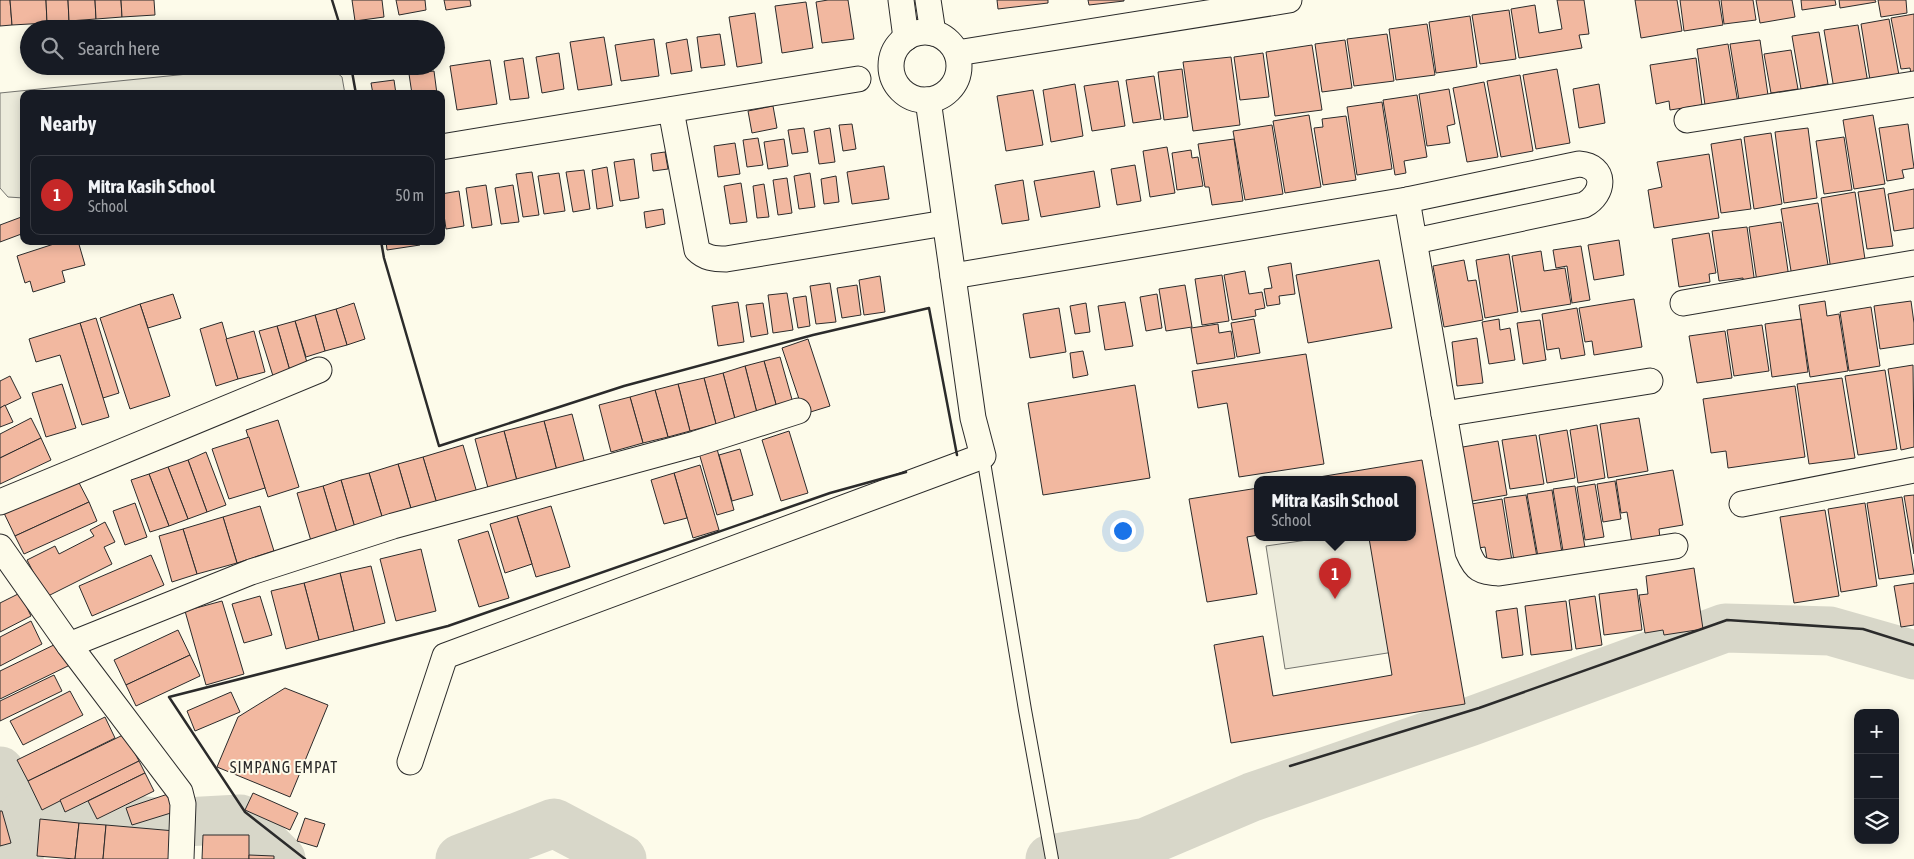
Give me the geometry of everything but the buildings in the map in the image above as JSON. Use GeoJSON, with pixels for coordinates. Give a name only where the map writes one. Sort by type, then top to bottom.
{"type":"FeatureCollection","features":[{"type":"Feature","properties":{"kind":"street"},"geometry":{"type":"LineString","coordinates":[[901,0],[906,38]]}},
{"type":"Feature","properties":{"kind":"street"},"geometry":{"type":"LineString","coordinates":[[928,0],[933,33]]}},
{"type":"Feature","properties":{"kind":"street"},"geometry":{"type":"LineString","coordinates":[[957,53],[1289,0]]}},
{"type":"Feature","properties":{"kind":"street"},"geometry":{"type":"LineString","coordinates":[[919,33],[933,33],[948,40],[957,53],[959,63],[958,74],[948,92],[939,98],[928,100],[912,98],[904,94],[894,80],[891,72],[891,59],[897,47],[906,38],[919,33]]}},
{"type":"Feature","properties":{"kind":"street"},"geometry":{"type":"LineString","coordinates":[[445,146],[858,79]]}},
{"type":"Feature","properties":{"kind":"street"},"geometry":{"type":"LineString","coordinates":[[1687,120],[1914,84]]}},
{"type":"Feature","properties":{"kind":"street"},"geometry":{"type":"LineString","coordinates":[[410,762],[445,656],[983,456],[974,418],[928,100]]}},
{"type":"Feature","properties":{"kind":"street"},"geometry":{"type":"LineString","coordinates":[[671,110],[697,250],[703,256],[726,259],[945,222]]}},
{"type":"Feature","properties":{"kind":"street"},"geometry":{"type":"LineString","coordinates":[[954,276],[1406,200],[1579,164],[1588,165],[1595,169],[1599,176],[1597,194],[1592,201],[1584,205],[1415,241]]}},
{"type":"Feature","properties":{"kind":"street"},"geometry":{"type":"LineString","coordinates":[[1406,200],[1415,241],[1468,552],[1473,564],[1481,571],[1499,574],[1675,546]]}},
{"type":"Feature","properties":{"kind":"street"},"geometry":{"type":"LineString","coordinates":[[1683,303],[1914,263]]}},
{"type":"Feature","properties":{"kind":"street"},"geometry":{"type":"LineString","coordinates":[[0,502],[320,370]]}},
{"type":"Feature","properties":{"kind":"street"},"geometry":{"type":"LineString","coordinates":[[1444,414],[1650,381]]}},
{"type":"Feature","properties":{"kind":"street"},"geometry":{"type":"LineString","coordinates":[[69,645],[251,572],[393,526],[695,444],[798,411]]}},
{"type":"Feature","properties":{"kind":"street"},"geometry":{"type":"LineString","coordinates":[[1742,504],[1914,470]]}},
{"type":"Feature","properties":{"kind":"street"},"geometry":{"type":"LineString","coordinates":[[0,547],[69,645],[180,792],[183,804],[182,848]]}},
{"type":"Feature","properties":{"kind":"lane"},"geometry":{"type":"LineString","coordinates":[[983,456],[1052,859]]}},
{"type":"Feature","properties":{"kind":"shaded area"},"geometry":{"type":"Polygon","coordinates":[[[178,75],[340,75],[342,77],[344,90],[30,90],[178,75]]]}},
{"type":"Feature","properties":{"kind":"shaded area"},"geometry":{"type":"Polygon","coordinates":[[[20,91],[20,198],[8,197],[0,188],[0,93],[20,91]]]}},
{"type":"Feature","properties":{"kind":"shaded area"},"geometry":{"type":"Polygon","coordinates":[[[1300,541],[1396,541],[1413,649],[1285,669],[1266,546],[1300,541]]]}},
{"type":"Feature","properties":{"kind":"waterway"},"geometry":{"type":"LineString","coordinates":[[1050,859],[1146,842],[1252,797],[1469,722],[1725,628],[1830,631],[1914,655]]}},
{"type":"Feature","properties":{"kind":"waterway"},"geometry":{"type":"LineString","coordinates":[[0,771],[23,815],[19,859]]}},
{"type":"Feature","properties":{"kind":"waterway"},"geometry":{"type":"LineString","coordinates":[[23,815],[72,813],[166,823],[240,819],[281,859]]}},
{"type":"Feature","properties":{"kind":"waterway"},"geometry":{"type":"LineString","coordinates":[[460,859],[554,823],[622,859]]}},
{"type":"Feature","properties":{"kind":"wall"},"geometry":{"type":"LineString","coordinates":[[332,0],[338,20]]}},
{"type":"Feature","properties":{"kind":"wall"},"geometry":{"type":"LineString","coordinates":[[353,75],[355,90]]}},
{"type":"Feature","properties":{"kind":"wall"},"geometry":{"type":"LineString","coordinates":[[382,245],[439,446],[624,386],[813,335],[929,308],[957,455]]}},
{"type":"Feature","properties":{"kind":"wall"},"geometry":{"type":"LineString","coordinates":[[305,859],[245,812],[169,697],[448,626],[830,493],[906,472]]}},
{"type":"Feature","properties":{"kind":"wall"},"geometry":{"type":"LineString","coordinates":[[1290,766],[1479,708],[1727,620],[1863,629],[1914,645]]}},
{"type":"Feature","properties":{"kind":"place","name":"Mitra Kasih School"},"geometry":{"type":"Point","coordinates":[1335,599]}},
{"type":"Feature","properties":{"kind":"district","name":"SIMPANG EMPAT"},"geometry":{"type":"Point","coordinates":[284,767]}}]}
